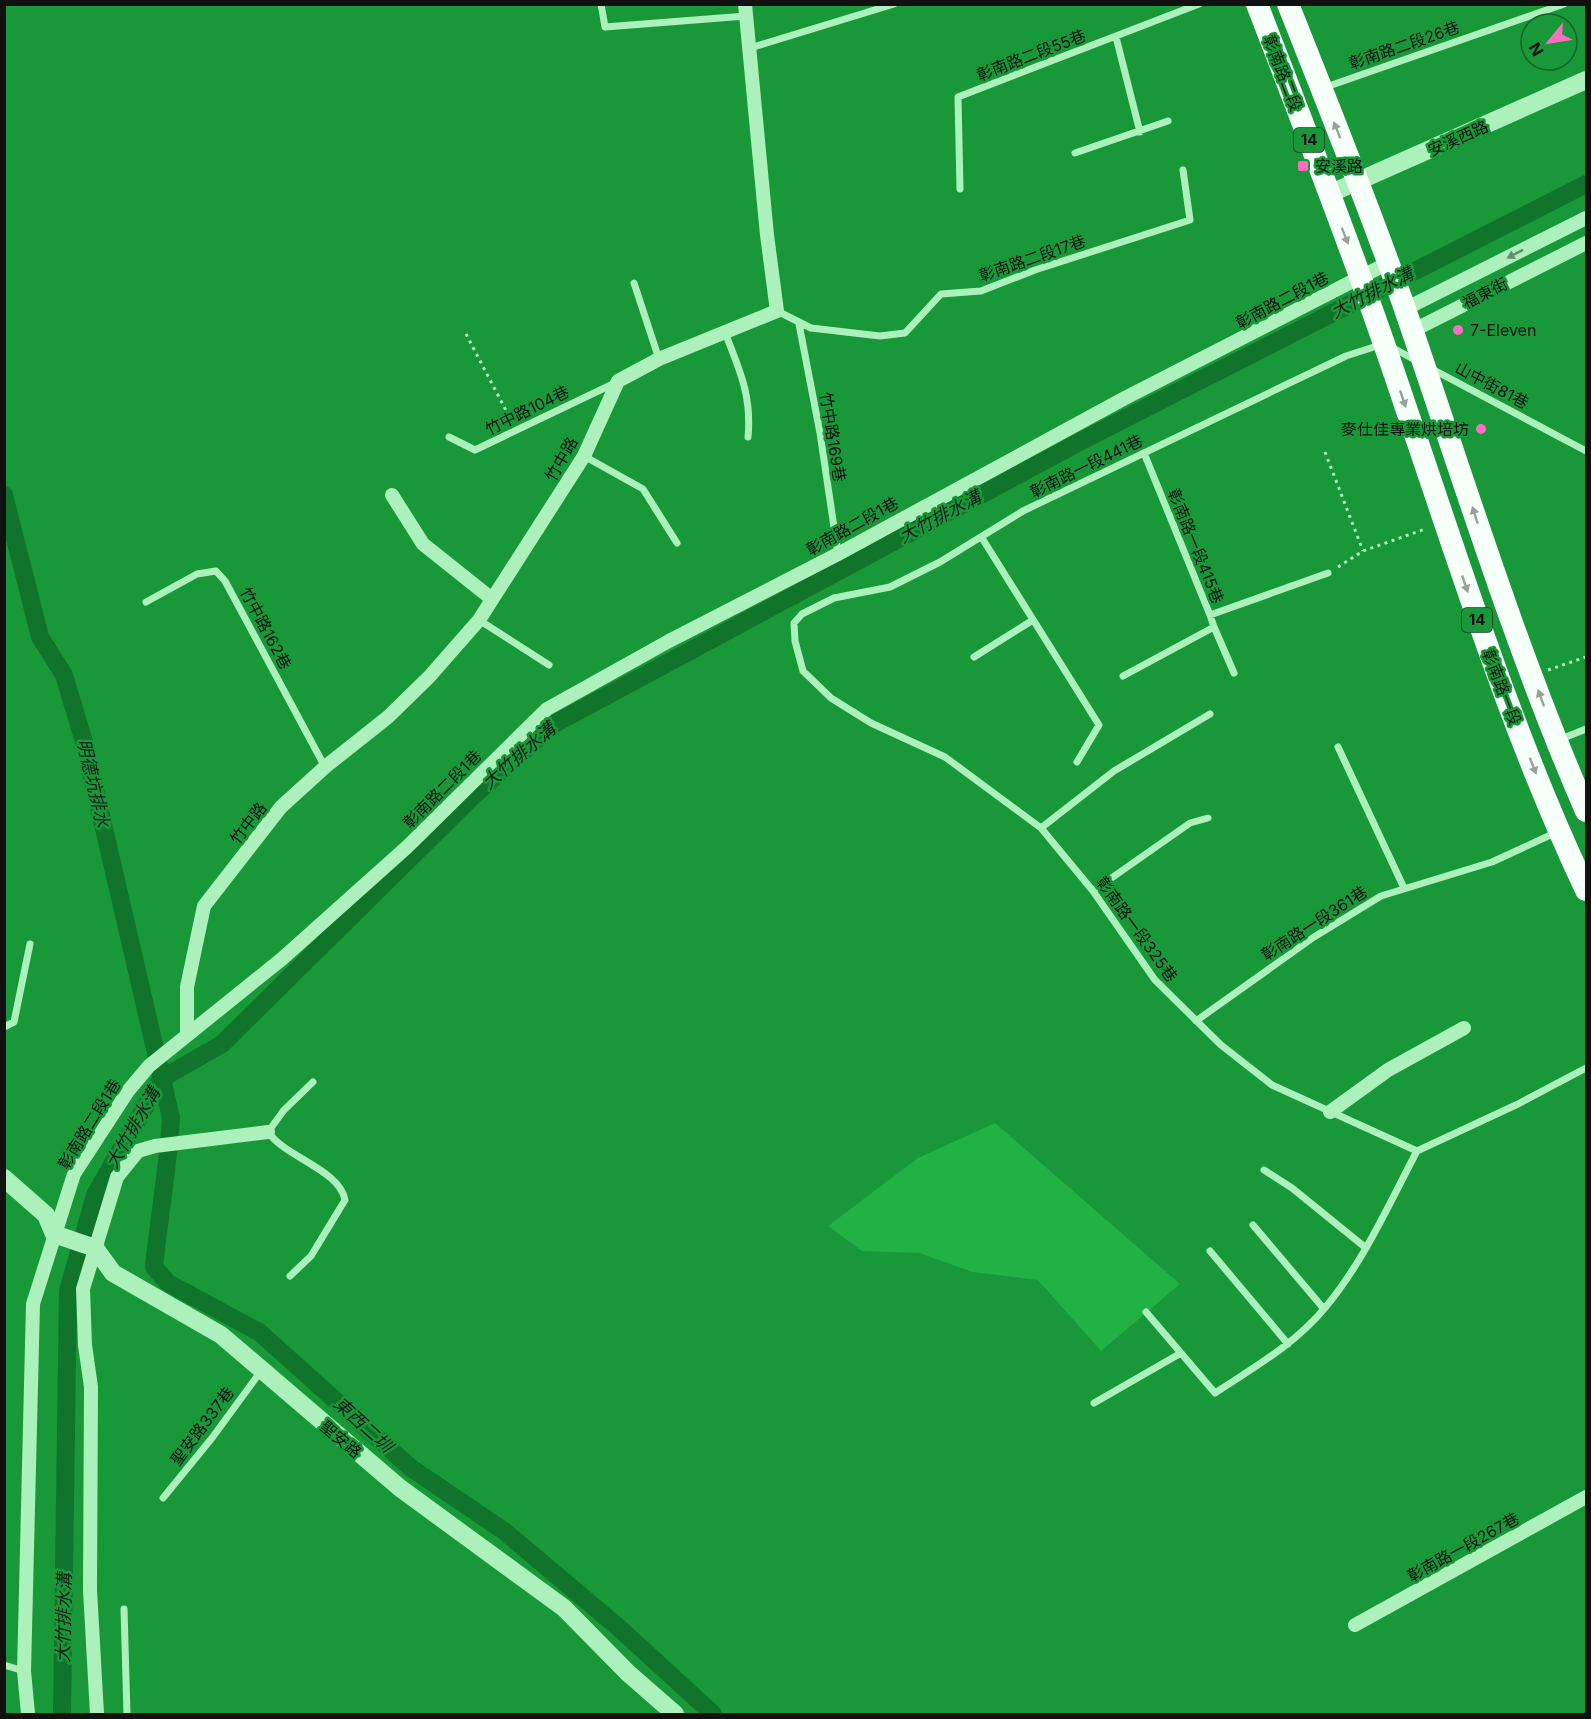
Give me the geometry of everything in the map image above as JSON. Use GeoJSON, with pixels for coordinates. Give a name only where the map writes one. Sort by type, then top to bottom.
{"type":"FeatureCollection","features":[{"type":"Feature","properties":{"kind":"main road","name":"彰南路二段"},"geometry":{"type":"LineString","coordinates":[[1257,4],[1360,276]]}},
{"type":"Feature","properties":{"kind":"main road","name":"彰南路二段"},"geometry":{"type":"LineString","coordinates":[[1288,4],[1388,263]]}},
{"type":"Feature","properties":{"kind":"main road","name":"14"},"geometry":{"type":"LineString","coordinates":[[1388,263],[1408,320]]}},
{"type":"Feature","properties":{"kind":"main road","name":"14"},"geometry":{"type":"LineString","coordinates":[[1360,276],[1384,343]]}},
{"type":"Feature","properties":{"kind":"main road"},"geometry":{"type":"LineString","coordinates":[[1374,316],[1408,320]]}},
{"type":"Feature","properties":{"kind":"main road","name":"福東街"},"geometry":{"type":"LineString","coordinates":[[1384,343],[1404,336],[1408,320]]}},
{"type":"Feature","properties":{"kind":"main road","name":"彰南路一段"},"geometry":{"type":"LineString","coordinates":[[1408,320],[1485,547],[1556,741],[1587,811]]}},
{"type":"Feature","properties":{"kind":"main road","name":"彰南路一段"},"geometry":{"type":"LineString","coordinates":[[1384,343],[1481,632],[1558,831],[1587,890]]}},
{"type":"Feature","properties":{"kind":"street"},"geometry":{"type":"LineString","coordinates":[[618,381],[659,359],[724,330],[777,311],[767,235],[746,10]]}},
{"type":"Feature","properties":{"kind":"street","name":"安溪西路"},"geometry":{"type":"LineString","coordinates":[[1329,194],[1587,80]]}},
{"type":"Feature","properties":{"kind":"street","name":"福東街"},"geometry":{"type":"LineString","coordinates":[[1408,320],[1492,265],[1587,218]]}},
{"type":"Feature","properties":{"kind":"street"},"geometry":{"type":"LineString","coordinates":[[1553,235],[1563,254]]}},
{"type":"Feature","properties":{"kind":"street","name":"福東街"},"geometry":{"type":"LineString","coordinates":[[1408,320],[1502,285],[1587,243]]}},
{"type":"Feature","properties":{"kind":"street","name":"彰南路二段1巷"},"geometry":{"type":"LineString","coordinates":[[28,1714],[24,1671],[33,1304],[74,1174],[128,1091],[149,1066],[283,958],[407,847],[547,709],[669,641],[838,554],[1104,409],[1388,263]]}},
{"type":"Feature","properties":{"kind":"street"},"geometry":{"type":"LineString","coordinates":[[1492,265],[1502,285]]}},
{"type":"Feature","properties":{"kind":"street","name":"竹中路"},"geometry":{"type":"LineString","coordinates":[[187,1035],[187,987],[204,906],[281,807],[325,767],[388,717],[429,677],[479,620],[584,456],[618,381]]}},
{"type":"Feature","properties":{"kind":"street"},"geometry":{"type":"LineString","coordinates":[[392,495],[423,544],[492,599]]}},
{"type":"Feature","properties":{"kind":"street"},"geometry":{"type":"LineString","coordinates":[[1330,1112],[1388,1070],[1464,1028]]}},
{"type":"Feature","properties":{"kind":"street"},"geometry":{"type":"LineString","coordinates":[[97,1714],[90,1590],[91,1387],[83,1289],[117,1177],[138,1151],[155,1146],[267,1132]]}},
{"type":"Feature","properties":{"kind":"street"},"geometry":{"type":"LineString","coordinates":[[6,1185],[46,1215],[54,1234],[95,1248]]}},
{"type":"Feature","properties":{"kind":"street","name":"聖安路"},"geometry":{"type":"LineString","coordinates":[[95,1248],[113,1274],[221,1335],[400,1488],[564,1608],[628,1673],[675,1714]]}},
{"type":"Feature","properties":{"kind":"street","name":"彰南路一段267巷"},"geometry":{"type":"LineString","coordinates":[[1355,1625],[1587,1497]]}},
{"type":"Feature","properties":{"kind":"lane"},"geometry":{"type":"LineString","coordinates":[[601,4],[605,27],[746,10]]}},
{"type":"Feature","properties":{"kind":"lane"},"geometry":{"type":"LineString","coordinates":[[750,48],[894,4]]}},
{"type":"Feature","properties":{"kind":"lane","name":"彰南路二段55巷"},"geometry":{"type":"LineString","coordinates":[[960,189],[958,97],[1199,4]]}},
{"type":"Feature","properties":{"kind":"lane","name":"彰南路二段26巷"},"geometry":{"type":"LineString","coordinates":[[1321,88],[1564,4]]}},
{"type":"Feature","properties":{"kind":"lane"},"geometry":{"type":"LineString","coordinates":[[1116,37],[1140,132]]}},
{"type":"Feature","properties":{"kind":"lane"},"geometry":{"type":"LineString","coordinates":[[1075,153],[1168,121]]}},
{"type":"Feature","properties":{"kind":"lane","name":"彰南路二段17巷"},"geometry":{"type":"LineString","coordinates":[[777,311],[811,328],[880,336],[905,333],[941,294],[981,291],[1035,270],[1190,220],[1183,170]]}},
{"type":"Feature","properties":{"kind":"lane"},"geometry":{"type":"LineString","coordinates":[[634,283],[659,359]]}},
{"type":"Feature","properties":{"kind":"lane","name":"竹中路169巷"},"geometry":{"type":"LineString","coordinates":[[800,324],[820,433],[838,554]]}},
{"type":"Feature","properties":{"kind":"lane"},"geometry":{"type":"LineString","coordinates":[[724,330],[748,392],[750,415],[748,437]]}},
{"type":"Feature","properties":{"kind":"lane","name":"山中街81巷"},"geometry":{"type":"LineString","coordinates":[[1384,343],[1587,451]]}},
{"type":"Feature","properties":{"kind":"lane","name":"彰南路一段441巷"},"geometry":{"type":"LineString","coordinates":[[802,614],[834,598],[890,586],[982,538],[1023,512],[1346,356],[1384,343]]}},
{"type":"Feature","properties":{"kind":"lane","name":"竹中路104巷"},"geometry":{"type":"LineString","coordinates":[[449,437],[475,450],[618,381]]}},
{"type":"Feature","properties":{"kind":"lane","name":"彰南路一段415巷"},"geometry":{"type":"LineString","coordinates":[[1144,453],[1210,615],[1328,573]]}},
{"type":"Feature","properties":{"kind":"lane"},"geometry":{"type":"LineString","coordinates":[[584,456],[643,489],[677,543]]}},
{"type":"Feature","properties":{"kind":"lane"},"geometry":{"type":"LineString","coordinates":[[982,538],[1099,725],[1077,762]]}},
{"type":"Feature","properties":{"kind":"lane","name":"竹中路162巷"},"geometry":{"type":"LineString","coordinates":[[146,602],[197,574],[216,571],[225,581],[325,767]]}},
{"type":"Feature","properties":{"kind":"lane","name":"彰南路一段325巷"},"geometry":{"type":"LineString","coordinates":[[802,614],[794,623],[795,641],[804,670],[831,698],[871,723],[945,757],[1041,828],[1093,891],[1155,980],[1221,1045],[1272,1085],[1417,1151]]}},
{"type":"Feature","properties":{"kind":"lane"},"geometry":{"type":"LineString","coordinates":[[1210,615],[1234,673]]}},
{"type":"Feature","properties":{"kind":"lane"},"geometry":{"type":"LineString","coordinates":[[479,620],[549,664]]}},
{"type":"Feature","properties":{"kind":"lane"},"geometry":{"type":"LineString","coordinates":[[974,657],[1033,620]]}},
{"type":"Feature","properties":{"kind":"lane"},"geometry":{"type":"LineString","coordinates":[[1123,676],[1214,627]]}},
{"type":"Feature","properties":{"kind":"lane"},"geometry":{"type":"LineString","coordinates":[[1041,828],[1114,771],[1210,714]]}},
{"type":"Feature","properties":{"kind":"lane"},"geometry":{"type":"LineString","coordinates":[[1556,741],[1587,729]]}},
{"type":"Feature","properties":{"kind":"lane"},"geometry":{"type":"LineString","coordinates":[[1338,747],[1404,888]]}},
{"type":"Feature","properties":{"kind":"lane"},"geometry":{"type":"LineString","coordinates":[[1093,891],[1190,823],[1208,818]]}},
{"type":"Feature","properties":{"kind":"lane","name":"彰南路一段361巷"},"geometry":{"type":"LineString","coordinates":[[1196,1021],[1314,937],[1381,896],[1492,862],[1558,831]]}},
{"type":"Feature","properties":{"kind":"lane"},"geometry":{"type":"LineString","coordinates":[[4,1027],[14,1022],[30,944]]}},
{"type":"Feature","properties":{"kind":"lane"},"geometry":{"type":"LineString","coordinates":[[1146,1312],[1215,1393],[1288,1344],[1324,1309],[1366,1248],[1417,1151],[1518,1104],[1587,1068]]}},
{"type":"Feature","properties":{"kind":"lane"},"geometry":{"type":"LineString","coordinates":[[290,1276],[311,1256],[345,1200],[344,1192],[329,1176],[275,1142],[267,1132],[284,1110],[314,1082]]}},
{"type":"Feature","properties":{"kind":"lane"},"geometry":{"type":"LineString","coordinates":[[1264,1170],[1292,1188],[1366,1248]]}},
{"type":"Feature","properties":{"kind":"lane"},"geometry":{"type":"LineString","coordinates":[[1253,1225],[1324,1309]]}},
{"type":"Feature","properties":{"kind":"lane"},"geometry":{"type":"LineString","coordinates":[[1210,1251],[1288,1344]]}},
{"type":"Feature","properties":{"kind":"lane"},"geometry":{"type":"LineString","coordinates":[[1094,1403],[1181,1353]]}},
{"type":"Feature","properties":{"kind":"lane","name":"聖安路337巷"},"geometry":{"type":"LineString","coordinates":[[163,1498],[212,1438],[262,1369]]}},
{"type":"Feature","properties":{"kind":"lane"},"geometry":{"type":"LineString","coordinates":[[124,1609],[127,1714]]}},
{"type":"Feature","properties":{"kind":"lane"},"geometry":{"type":"LineString","coordinates":[[4,1665],[24,1671]]}},
{"type":"Feature","properties":{"kind":"path"},"geometry":{"type":"LineString","coordinates":[[466,334],[517,430]]}},
{"type":"Feature","properties":{"kind":"path"},"geometry":{"type":"LineString","coordinates":[[1325,452],[1363,550]]}},
{"type":"Feature","properties":{"kind":"path"},"geometry":{"type":"LineString","coordinates":[[1328,573],[1363,550],[1444,522]]}},
{"type":"Feature","properties":{"kind":"path"},"geometry":{"type":"LineString","coordinates":[[1532,675],[1587,657]]}},
{"type":"Feature","properties":{"kind":"green space"},"geometry":{"type":"Polygon","coordinates":[[[995,1123],[1180,1284],[1101,1351],[1038,1280],[973,1272],[919,1253],[862,1251],[828,1226],[918,1158],[995,1123]]]}},
{"type":"Feature","properties":{"kind":"waterway","name":"大竹排水溝"},"geometry":{"type":"LineString","coordinates":[[62,1714],[68,1291],[95,1195],[161,1079],[222,1044],[471,798],[554,724],[1085,439],[1586,184]]}},
{"type":"Feature","properties":{"kind":"waterway","name":"東西二圳"},"geometry":{"type":"LineString","coordinates":[[4,495],[40,637],[64,675],[84,742],[171,1118],[154,1267],[168,1283],[259,1332],[411,1468],[504,1531],[618,1627],[713,1714]]}},
{"type":"Feature","properties":{"kind":"place","name":"安溪路"},"geometry":{"type":"Point","coordinates":[1303,166]}},
{"type":"Feature","properties":{"kind":"place","name":"7-Eleven"},"geometry":{"type":"Point","coordinates":[1458,330]}},
{"type":"Feature","properties":{"kind":"place","name":"麥仕佳專業烘培坊"},"geometry":{"type":"Point","coordinates":[1481,429]}},
{"type":"Feature","properties":{"kind":"water label","name":"明德坑排水"},"geometry":{"type":"Point","coordinates":[93,783]}}]}
